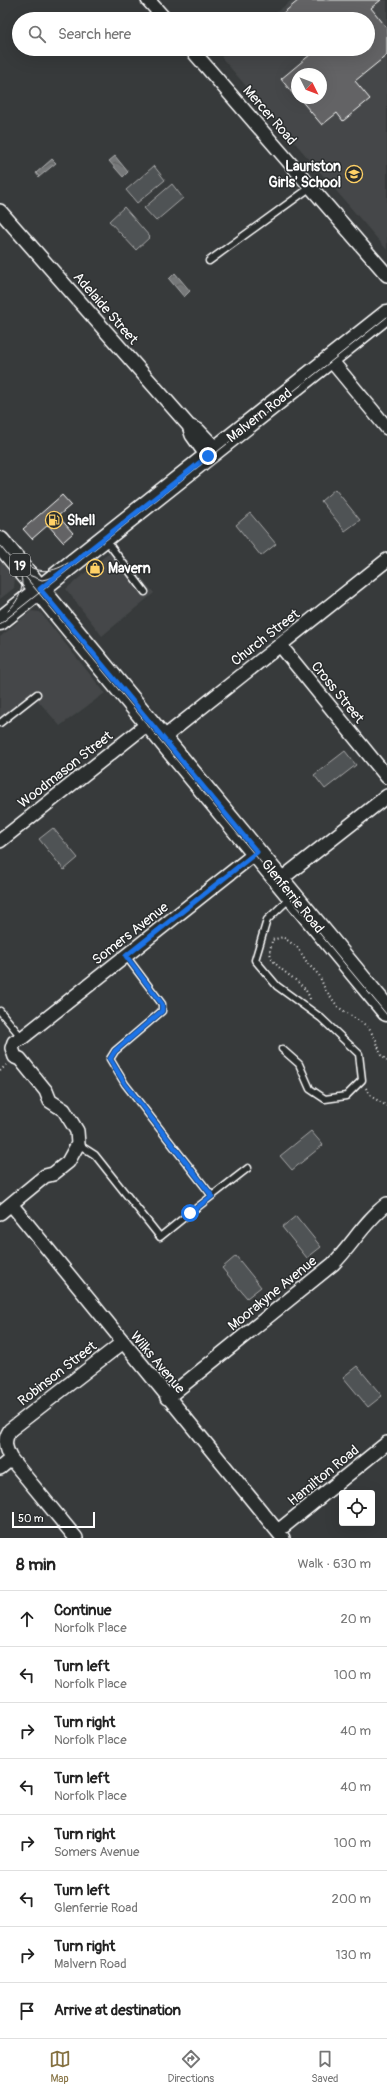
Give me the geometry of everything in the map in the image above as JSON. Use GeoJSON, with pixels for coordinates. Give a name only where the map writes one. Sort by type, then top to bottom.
{"type":"FeatureCollection","features":[{"type":"Feature","properties":{"kind":"main road","name":"Malvern Road"},"geometry":{"type":"LineString","coordinates":[[0,621],[387,314]]}},
{"type":"Feature","properties":{"kind":"main road","name":"Glenferrie Road"},"geometry":{"type":"LineString","coordinates":[[0,543],[150,722],[387,1011]]}},
{"type":"Feature","properties":{"kind":"street"},"geometry":{"type":"LineString","coordinates":[[148,0],[159,12]]}},
{"type":"Feature","properties":{"kind":"street","name":"Mercer Road"},"geometry":{"type":"LineString","coordinates":[[197,56],[387,275]]}},
{"type":"Feature","properties":{"kind":"street","name":"Adelaide Street"},"geometry":{"type":"LineString","coordinates":[[0,211],[188,426],[192,435],[212,453]]}},
{"type":"Feature","properties":{"kind":"street"},"geometry":{"type":"LineString","coordinates":[[330,359],[387,428]]}},
{"type":"Feature","properties":{"kind":"street","name":"Church Street"},"geometry":{"type":"LineString","coordinates":[[163,738],[387,560]]}},
{"type":"Feature","properties":{"kind":"street","name":"Cross Street"},"geometry":{"type":"LineString","coordinates":[[280,645],[387,777]]}},
{"type":"Feature","properties":{"kind":"street","name":"Woodmason Street"},"geometry":{"type":"LineString","coordinates":[[0,841],[150,722]]}},
{"type":"Feature","properties":{"kind":"street"},"geometry":{"type":"LineString","coordinates":[[280,880],[387,796]]}},
{"type":"Feature","properties":{"kind":"street","name":"Somers Avenue"},"geometry":{"type":"LineString","coordinates":[[75,1149],[77,1131],[64,1110],[50,1101],[46,1091],[14,1061],[15,1058],[12,1048],[14,1042],[22,1038],[257,852]]}},
{"type":"Feature","properties":{"kind":"street"},"geometry":{"type":"LineString","coordinates":[[0,1213],[45,1176],[49,1169],[75,1149]]}},
{"type":"Feature","properties":{"kind":"street","name":"Wilks Avenue"},"geometry":{"type":"LineString","coordinates":[[10,1204],[167,1398],[281,1535]]}},
{"type":"Feature","properties":{"kind":"street","name":"Moorakyne Avenue"},"geometry":{"type":"LineString","coordinates":[[167,1398],[333,1264],[344,1253],[368,1221],[387,1204]]}},
{"type":"Feature","properties":{"kind":"street","name":"Robinson Street"},"geometry":{"type":"LineString","coordinates":[[11,1459],[5,1445],[7,1435],[10,1430],[122,1343]]}},
{"type":"Feature","properties":{"kind":"street","name":"Hamilton Road"},"geometry":{"type":"LineString","coordinates":[[281,1535],[387,1443]]}},
{"type":"Feature","properties":{"kind":"street"},"geometry":{"type":"LineString","coordinates":[[0,1468],[11,1459],[76,1538]]}},
{"type":"Feature","properties":{"kind":"lane"},"geometry":{"type":"LineString","coordinates":[[209,261],[310,187]]}},
{"type":"Feature","properties":{"kind":"lane"},"geometry":{"type":"LineString","coordinates":[[104,538],[145,592]]}},
{"type":"Feature","properties":{"kind":"lane"},"geometry":{"type":"LineString","coordinates":[[0,723],[37,694]]}},
{"type":"Feature","properties":{"kind":"lane"},"geometry":{"type":"LineString","coordinates":[[282,1049],[299,1064],[310,1089],[325,1099],[346,1096],[360,1081],[359,1054],[311,1012],[277,986],[255,960],[267,920],[278,908],[293,896]]}},
{"type":"Feature","properties":{"kind":"lane"},"geometry":{"type":"LineString","coordinates":[[126,956],[162,1004],[162,1011],[115,1051],[110,1059],[125,1084],[212,1196]]}},
{"type":"Feature","properties":{"kind":"lane"},"geometry":{"type":"LineString","coordinates":[[0,1011],[22,1038]]}},
{"type":"Feature","properties":{"kind":"lane"},"geometry":{"type":"LineString","coordinates":[[75,1149],[95,1155],[160,1237],[248,1168]]}},
{"type":"Feature","properties":{"kind":"path"},"geometry":{"type":"LineString","coordinates":[[311,1012],[311,1003],[308,992],[296,980],[276,965],[270,952],[272,940],[283,937],[298,948],[308,964],[319,975],[325,989],[338,1007],[368,1027],[376,1040],[381,1054],[387,1061]]}},
{"type":"Feature","properties":{"kind":"path"},"geometry":{"type":"LineString","coordinates":[[0,1071],[14,1061]]}},
{"type":"Feature","properties":{"kind":"path"},"geometry":{"type":"LineString","coordinates":[[360,1081],[372,1098],[387,1106]]}},
{"type":"Feature","properties":{"kind":"shaded area","name":"Lauriston Girls' School"},"geometry":{"type":"Polygon","coordinates":[[[292,0],[387,0],[387,250],[221,57],[375,56],[375,12],[277,12],[292,0]]]}},
{"type":"Feature","properties":{"kind":"shaded area"},"geometry":{"type":"Polygon","coordinates":[[[154,166],[165,180],[137,203],[126,190],[154,166]]]}},
{"type":"Feature","properties":{"kind":"shaded area"},"geometry":{"type":"Polygon","coordinates":[[[172,184],[183,198],[156,221],[144,208],[172,184]]]}},
{"type":"Feature","properties":{"kind":"shaded area"},"geometry":{"type":"Polygon","coordinates":[[[124,207],[150,237],[136,250],[109,221],[124,207]]]}},
{"type":"Feature","properties":{"kind":"shaded area"},"geometry":{"type":"Polygon","coordinates":[[[335,489],[360,520],[345,531],[321,501],[335,489]]]}},
{"type":"Feature","properties":{"kind":"shaded area"},"geometry":{"type":"Polygon","coordinates":[[[250,513],[276,544],[261,556],[236,525],[250,513]]]}},
{"type":"Feature","properties":{"kind":"shaded area"},"geometry":{"type":"Polygon","coordinates":[[[116,547],[154,593],[102,636],[66,589],[116,547]]]}},
{"type":"Feature","properties":{"kind":"shaded area"},"geometry":{"type":"Polygon","coordinates":[[[0,560],[15,577],[14,588],[0,599],[0,560]]]}},
{"type":"Feature","properties":{"kind":"shaded area"},"geometry":{"type":"Polygon","coordinates":[[[31,611],[40,612],[105,693],[60,726],[34,696],[0,724],[0,637],[31,611]]]}},
{"type":"Feature","properties":{"kind":"shaded area"},"geometry":{"type":"Polygon","coordinates":[[[345,751],[356,765],[325,789],[314,775],[345,751]]]}},
{"type":"Feature","properties":{"kind":"shaded area"},"geometry":{"type":"Polygon","coordinates":[[[53,828],[78,858],[64,870],[39,839],[53,828]]]}},
{"type":"Feature","properties":{"kind":"shaded area"},"geometry":{"type":"Polygon","coordinates":[[[311,1131],[323,1145],[292,1170],[280,1156],[311,1131]]]}},
{"type":"Feature","properties":{"kind":"shaded area"},"geometry":{"type":"Polygon","coordinates":[[[296,1216],[321,1247],[307,1258],[282,1227],[296,1216]]]}},
{"type":"Feature","properties":{"kind":"shaded area"},"geometry":{"type":"Polygon","coordinates":[[[236,1256],[261,1287],[247,1298],[222,1268],[236,1256]]]}},
{"type":"Feature","properties":{"kind":"shaded area"},"geometry":{"type":"Polygon","coordinates":[[[357,1366],[382,1396],[368,1407],[343,1377],[357,1366]]]}},
{"type":"Feature","properties":{"kind":"water"},"geometry":{"type":"Polygon","coordinates":[[[115,156],[128,172],[123,177],[109,161],[115,156]]]}},
{"type":"Feature","properties":{"kind":"water"},"geometry":{"type":"Polygon","coordinates":[[[52,159],[56,163],[39,177],[36,173],[52,159]]]}},
{"type":"Feature","properties":{"kind":"water"},"geometry":{"type":"Polygon","coordinates":[[[175,273],[190,291],[184,297],[169,279],[175,273]]]}},
{"type":"Feature","properties":{"kind":"building"},"geometry":{"type":"Polygon","coordinates":[[[299,0],[381,0],[371,8],[374,12],[284,12],[299,0]]]}},
{"type":"Feature","properties":{"kind":"building"},"geometry":{"type":"Polygon","coordinates":[[[375,13],[387,28],[387,55],[355,81],[370,99],[343,121],[337,113],[322,125],[304,104],[327,104],[327,68],[294,68],[309,56],[375,56],[375,13]]]}},
{"type":"Feature","properties":{"kind":"building"},"geometry":{"type":"Polygon","coordinates":[[[291,71],[291,92],[281,79],[291,71]]]}},
{"type":"Feature","properties":{"kind":"building"},"geometry":{"type":"Polygon","coordinates":[[[62,495],[71,505],[58,516],[73,533],[63,542],[48,525],[32,539],[23,529],[62,495]]]}},
{"type":"Feature","properties":{"kind":"tram line"},"geometry":{"type":"LineString","coordinates":[[0,624],[387,317]]}},
{"type":"Feature","properties":{"kind":"tram line"},"geometry":{"type":"LineString","coordinates":[[0,546],[387,1015]]}},
{"type":"Feature","properties":{"kind":"tram line"},"geometry":{"type":"LineString","coordinates":[[18,558],[30,567],[42,571],[48,571],[68,563]]}},
{"type":"Feature","properties":{"kind":"tram line"},"geometry":{"type":"LineString","coordinates":[[8,611],[16,602],[21,592],[22,581],[19,570]]}},
{"type":"Feature","properties":{"kind":"tram line"},"geometry":{"type":"LineString","coordinates":[[26,574],[42,580],[56,577]]}},
{"type":"Feature","properties":{"kind":"place","name":"Lauriston Girls' School"},"geometry":{"type":"Point","coordinates":[354,174]}},
{"type":"Feature","properties":{"kind":"place","name":"Shell"},"geometry":{"type":"Point","coordinates":[54,520]}},
{"type":"Feature","properties":{"kind":"place","name":"Mavern"},"geometry":{"type":"Point","coordinates":[95,568]}},
{"type":"Feature","properties":{"kind":"route"},"geometry":{"type":"LineString","coordinates":[[190,1213],[212,1196],[125,1084],[110,1059],[115,1051],[162,1011],[162,1004],[126,956],[257,852],[40,589],[208,456]]}}]}
